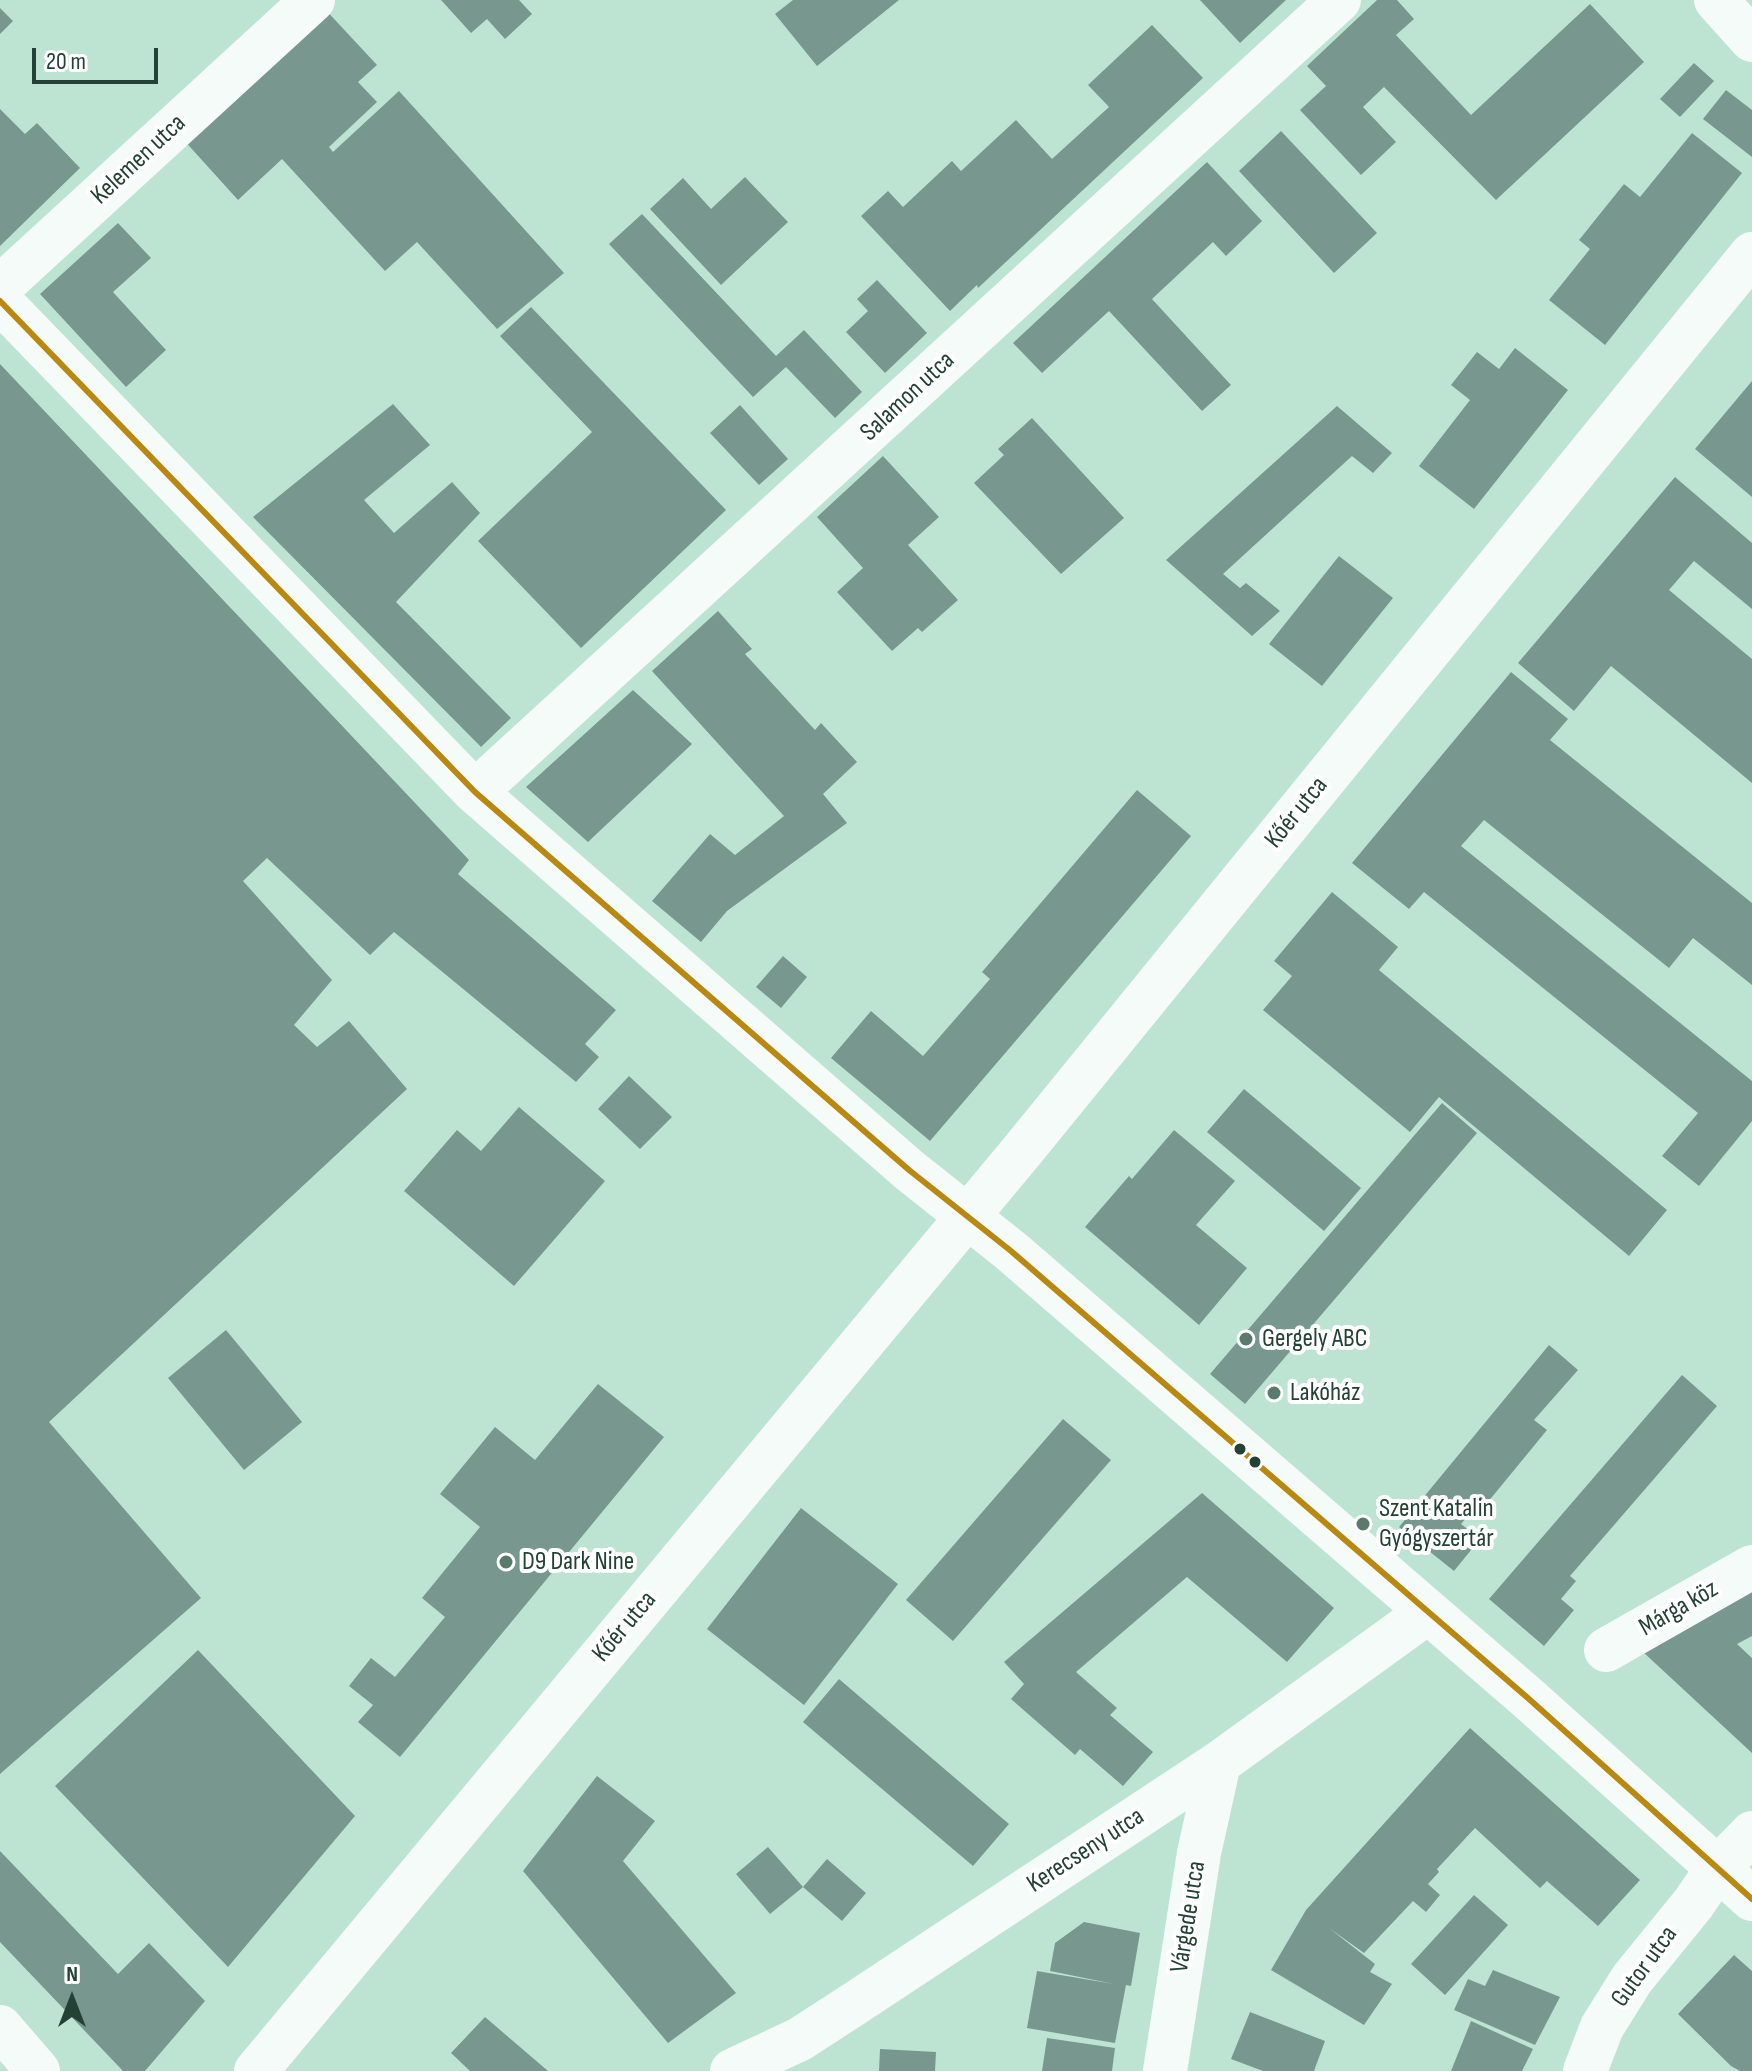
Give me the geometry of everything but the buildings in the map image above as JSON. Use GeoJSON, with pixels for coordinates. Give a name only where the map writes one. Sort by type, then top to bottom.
{"type":"FeatureCollection","features":[{"type":"Feature","properties":{"kind":"street","name":"Kelemen utca"},"geometry":{"type":"LineString","coordinates":[[0,287],[313,0]]}},
{"type":"Feature","properties":{"kind":"street","name":"Salamon utca"},"geometry":{"type":"LineString","coordinates":[[475,792],[1339,0]]}},
{"type":"Feature","properties":{"kind":"street"},"geometry":{"type":"LineString","coordinates":[[1716,0],[1752,40]]}},
{"type":"Feature","properties":{"kind":"street","name":"Kőér utca"},"geometry":{"type":"LineString","coordinates":[[256,2071],[967,1217],[1752,254]]}},
{"type":"Feature","properties":{"kind":"street"},"geometry":{"type":"LineString","coordinates":[[0,301],[475,792],[909,1170],[1023,1262],[1529,1699],[1752,1899]]}},
{"type":"Feature","properties":{"kind":"street","name":"Márga köz"},"geometry":{"type":"LineString","coordinates":[[1606,1650],[1752,1567]]}},
{"type":"Feature","properties":{"kind":"street","name":"Kerecseny utca"},"geometry":{"type":"LineString","coordinates":[[732,2071],[800,2055],[1219,1763],[1428,1612]]}},
{"type":"Feature","properties":{"kind":"street","name":"Várgede utca"},"geometry":{"type":"LineString","coordinates":[[1165,2071],[1199,1853],[1219,1763]]}},
{"type":"Feature","properties":{"kind":"street","name":"Gutor utca"},"geometry":{"type":"LineString","coordinates":[[1585,2071],[1602,2027],[1632,1979],[1693,1904],[1717,1869],[1752,1833]]}},
{"type":"Feature","properties":{"kind":"street"},"geometry":{"type":"LineString","coordinates":[[0,2027],[38,2071]]}},
{"type":"Feature","properties":{"kind":"transit line"},"geometry":{"type":"LineString","coordinates":[[0,301],[475,792],[909,1170],[1011,1251],[1529,1699],[1752,1899]]}},
{"type":"Feature","properties":{"kind":"place","name":"Gergely ABC"},"geometry":{"type":"Point","coordinates":[1246,1339]}},
{"type":"Feature","properties":{"kind":"place","name":"Lakóház"},"geometry":{"type":"Point","coordinates":[1274,1393]}},
{"type":"Feature","properties":{"kind":"place","name":"Szent Katalin Gyógyszertár"},"geometry":{"type":"Point","coordinates":[1363,1524]}},
{"type":"Feature","properties":{"kind":"place","name":"D9 Dark Nine"},"geometry":{"type":"Point","coordinates":[506,1562]}}]}
